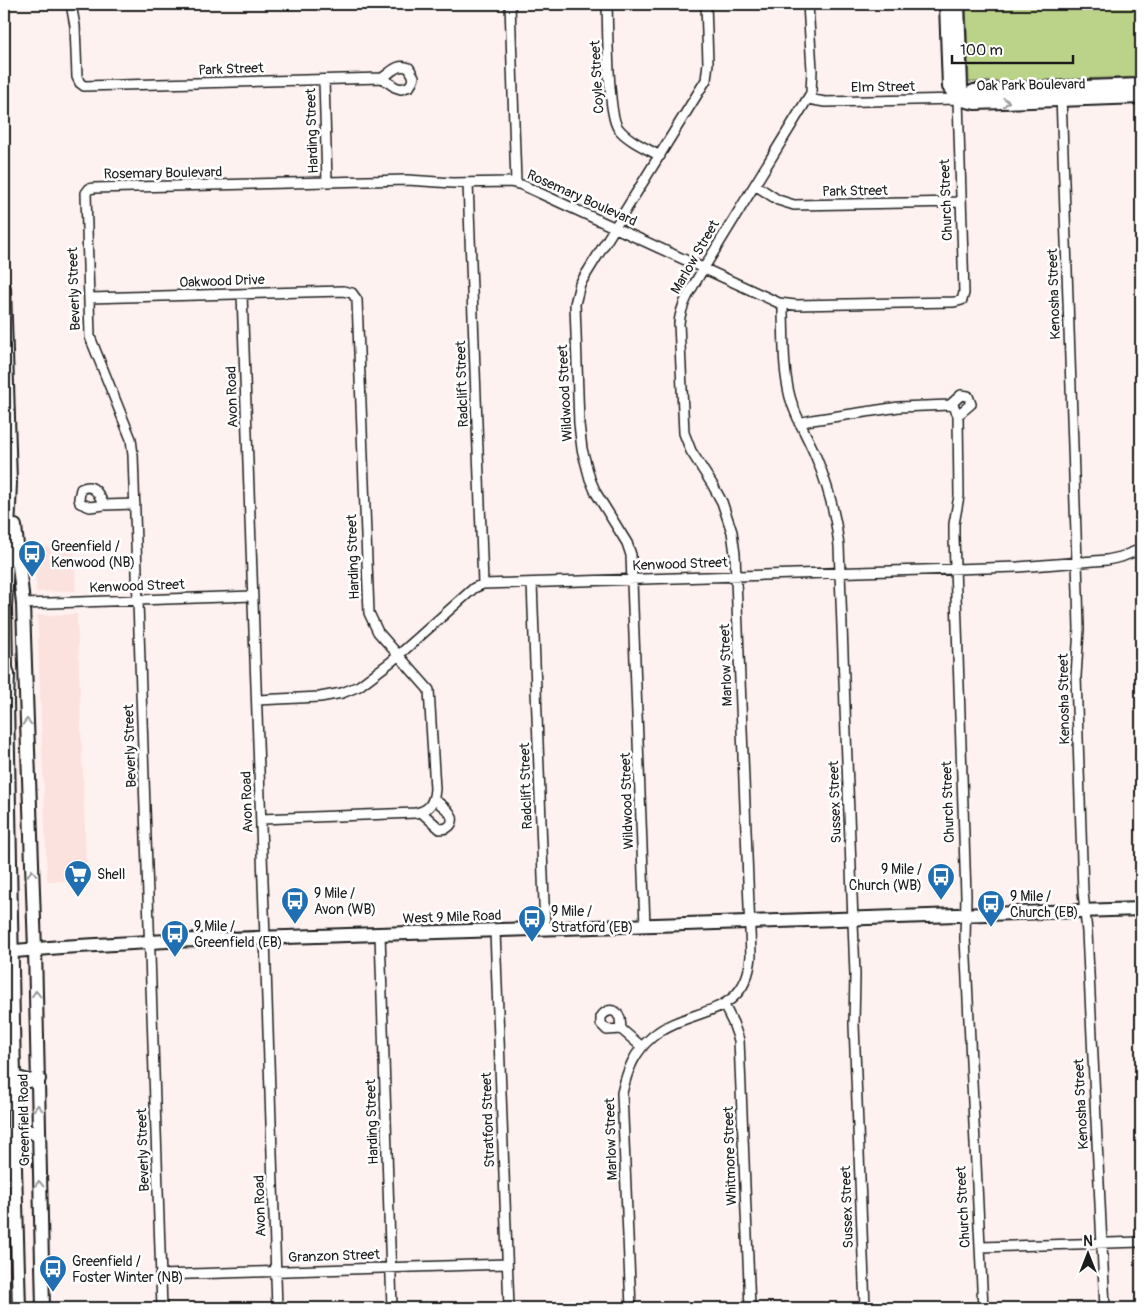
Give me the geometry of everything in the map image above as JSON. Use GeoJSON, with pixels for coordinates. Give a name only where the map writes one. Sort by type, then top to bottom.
{"type":"FeatureCollection","features":[{"type":"Feature","properties":{"kind":"main road","name":"Church Street"},"geometry":{"type":"LineString","coordinates":[[946,4],[962,87],[958,100]]}},
{"type":"Feature","properties":{"kind":"main road","name":"Church Street"},"geometry":{"type":"LineString","coordinates":[[954,43],[958,4]]}},
{"type":"Feature","properties":{"kind":"main road","name":"Oak Park Boulevard"},"geometry":{"type":"LineString","coordinates":[[958,100],[975,103],[1141,86]]}},
{"type":"Feature","properties":{"kind":"main road","name":"Oak Park Boulevard"},"geometry":{"type":"LineString","coordinates":[[1061,94],[1141,97]]}},
{"type":"Feature","properties":{"kind":"main road","name":"Greenfield Road"},"geometry":{"type":"LineString","coordinates":[[4,288],[5,376],[10,482],[23,604],[35,949],[36,1038],[39,1078],[43,1308]]}},
{"type":"Feature","properties":{"kind":"main road","name":"Greenfield Road"},"geometry":{"type":"LineString","coordinates":[[10,482],[5,607],[9,804],[7,952],[14,1077],[19,1308]]}},
{"type":"Feature","properties":{"kind":"main road"},"geometry":{"type":"LineString","coordinates":[[7,744],[17,749],[28,748]]}},
{"type":"Feature","properties":{"kind":"main road"},"geometry":{"type":"LineString","coordinates":[[9,804],[14,799],[23,800],[30,806]]}},
{"type":"Feature","properties":{"kind":"main road","name":"West 9 Mile Road"},"geometry":{"type":"LineString","coordinates":[[7,952],[150,942],[1141,909]]}},
{"type":"Feature","properties":{"kind":"main road"},"geometry":{"type":"LineString","coordinates":[[14,1077],[28,1081],[39,1078]]}},
{"type":"Feature","properties":{"kind":"main road"},"geometry":{"type":"LineString","coordinates":[[14,1133],[30,1131],[39,1137]]}},
{"type":"Feature","properties":{"kind":"street","name":"Park Street"},"geometry":{"type":"LineString","coordinates":[[71,4],[75,26],[77,77],[82,85],[382,78]]}},
{"type":"Feature","properties":{"kind":"street"},"geometry":{"type":"LineString","coordinates":[[510,4],[516,183]]}},
{"type":"Feature","properties":{"kind":"street","name":"Coyle Street"},"geometry":{"type":"LineString","coordinates":[[608,4],[613,119],[623,134],[660,156]]}},
{"type":"Feature","properties":{"kind":"street","name":"Wildwood Street"},"geometry":{"type":"LineString","coordinates":[[645,926],[631,555],[627,543],[600,501],[583,455],[579,424],[576,296],[580,284],[660,156],[707,76],[706,4]]}},
{"type":"Feature","properties":{"kind":"street","name":"Marlow Street"},"geometry":{"type":"LineString","coordinates":[[631,1308],[622,1093],[630,1066],[642,1047],[652,1037],[672,1024],[704,1014],[724,1005],[739,992],[747,977],[750,956],[737,576],[732,532],[728,518],[712,484],[691,451],[684,434],[680,313],[703,268],[808,99],[812,86],[808,4]]}},
{"type":"Feature","properties":{"kind":"street","name":"Harding Street"},"geometry":{"type":"LineString","coordinates":[[324,80],[327,182]]}},
{"type":"Feature","properties":{"kind":"street","name":"Kenosha Street"},"geometry":{"type":"LineString","coordinates":[[1061,94],[1079,629],[1076,676],[1083,892],[1086,911],[1105,1308]]}},
{"type":"Feature","properties":{"kind":"street","name":"Elm Street"},"geometry":{"type":"LineString","coordinates":[[808,99],[825,102],[958,100]]}},
{"type":"Feature","properties":{"kind":"street","name":"Church Street"},"geometry":{"type":"LineString","coordinates":[[958,100],[964,293],[962,300]]}},
{"type":"Feature","properties":{"kind":"street","name":"Rosemary Boulevard"},"geometry":{"type":"LineString","coordinates":[[87,190],[94,188],[408,180],[516,183],[766,298],[784,304],[954,302],[962,300]]}},
{"type":"Feature","properties":{"kind":"street","name":"Radclift Street"},"geometry":{"type":"LineString","coordinates":[[468,183],[483,584]]}},
{"type":"Feature","properties":{"kind":"street","name":"Park Street"},"geometry":{"type":"LineString","coordinates":[[755,185],[778,200],[794,205],[961,202]]}},
{"type":"Feature","properties":{"kind":"street","name":"Beverly Street"},"geometry":{"type":"LineString","coordinates":[[87,190],[85,199],[90,337],[93,349],[130,439],[133,455],[162,1308]]}},
{"type":"Feature","properties":{"kind":"street","name":"Oakwood Drive"},"geometry":{"type":"LineString","coordinates":[[88,298],[343,291],[349,291],[355,295]]}},
{"type":"Feature","properties":{"kind":"street","name":"Avon Road"},"geometry":{"type":"LineString","coordinates":[[242,294],[266,938],[277,1308]]}},
{"type":"Feature","properties":{"kind":"street","name":"Harding Street"},"geometry":{"type":"LineString","coordinates":[[355,295],[358,306],[369,607],[371,618],[378,632],[427,687],[430,695],[433,799]]}},
{"type":"Feature","properties":{"kind":"street","name":"Sussex Street"},"geometry":{"type":"LineString","coordinates":[[784,304],[787,384],[799,423],[816,456],[829,490],[838,536],[841,572],[855,975],[854,1024],[865,1308]]}},
{"type":"Feature","properties":{"kind":"street"},"geometry":{"type":"LineString","coordinates":[[799,423],[899,407],[950,405],[954,407],[958,415],[969,407],[971,404],[970,398],[961,395],[950,405]]}},
{"type":"Feature","properties":{"kind":"street","name":"Church Street"},"geometry":{"type":"LineString","coordinates":[[958,415],[959,496],[954,524],[967,914],[965,938],[983,1308]]}},
{"type":"Feature","properties":{"kind":"street"},"geometry":{"type":"LineString","coordinates":[[104,505],[134,504]]}},
{"type":"Feature","properties":{"kind":"street","name":"Kenwood Street"},"geometry":{"type":"LineString","coordinates":[[483,584],[1018,567],[1115,559],[1141,549]]}},
{"type":"Feature","properties":{"kind":"street","name":"Radclift Street"},"geometry":{"type":"LineString","coordinates":[[532,583],[545,929]]}},
{"type":"Feature","properties":{"kind":"street"},"geometry":{"type":"LineString","coordinates":[[257,700],[320,698],[342,693],[359,686],[399,655],[474,588],[483,584]]}},
{"type":"Feature","properties":{"kind":"street","name":"Kenwood Street"},"geometry":{"type":"LineString","coordinates":[[23,604],[253,596]]}},
{"type":"Feature","properties":{"kind":"street"},"geometry":{"type":"LineString","coordinates":[[261,819],[421,812],[429,807],[433,799],[450,813],[452,818],[451,825],[448,828],[440,829],[421,812]]}},
{"type":"Feature","properties":{"kind":"street","name":"Stratford Street"},"geometry":{"type":"LineString","coordinates":[[495,931],[509,1308]]}},
{"type":"Feature","properties":{"kind":"street","name":"Harding Street"},"geometry":{"type":"LineString","coordinates":[[380,934],[392,1308]]}},
{"type":"Feature","properties":{"kind":"street","name":"Whitmore Street"},"geometry":{"type":"LineString","coordinates":[[724,1005],[734,1023],[739,1040],[750,1308]]}},
{"type":"Feature","properties":{"kind":"street"},"geometry":{"type":"LineString","coordinates":[[621,1029],[642,1047]]}},
{"type":"Feature","properties":{"kind":"street"},"geometry":{"type":"LineString","coordinates":[[980,1247],[1141,1242]]}},
{"type":"Feature","properties":{"kind":"street","name":"Granzon Street"},"geometry":{"type":"LineString","coordinates":[[160,1275],[508,1264]]}},
{"type":"Feature","properties":{"kind":"shaded area"},"geometry":{"type":"Polygon","coordinates":[[[74,546],[76,591],[36,592],[34,554],[41,547],[74,546]]]}},
{"type":"Feature","properties":{"kind":"shaded area"},"geometry":{"type":"Polygon","coordinates":[[[77,614],[87,881],[47,881],[37,615],[77,614]]]}},
{"type":"Feature","properties":{"kind":"green space"},"geometry":{"type":"Polygon","coordinates":[[[966,4],[1141,4],[1141,77],[969,82],[966,4]]]}},
{"type":"Feature","properties":{"kind":"place","name":"Greenfield / Kenwood (NB)"},"geometry":{"type":"Point","coordinates":[32,578]}},
{"type":"Feature","properties":{"kind":"place","name":"Shell"},"geometry":{"type":"Point","coordinates":[78,898]}},
{"type":"Feature","properties":{"kind":"place","name":"9 Mile / Church (WB)"},"geometry":{"type":"Point","coordinates":[941,901]}},
{"type":"Feature","properties":{"kind":"place","name":"9 Mile / Avon (WB)"},"geometry":{"type":"Point","coordinates":[295,925]}},
{"type":"Feature","properties":{"kind":"place","name":"9 Mile / Church (EB)"},"geometry":{"type":"Point","coordinates":[991,928]}},
{"type":"Feature","properties":{"kind":"place","name":"9 Mile / Stratford (EB)"},"geometry":{"type":"Point","coordinates":[532,943]}},
{"type":"Feature","properties":{"kind":"place","name":"9 Mile / Greenfield (EB)"},"geometry":{"type":"Point","coordinates":[175,958]}},
{"type":"Feature","properties":{"kind":"place","name":"Greenfield / Foster Winter (NB)"},"geometry":{"type":"Point","coordinates":[53,1293]}}]}
